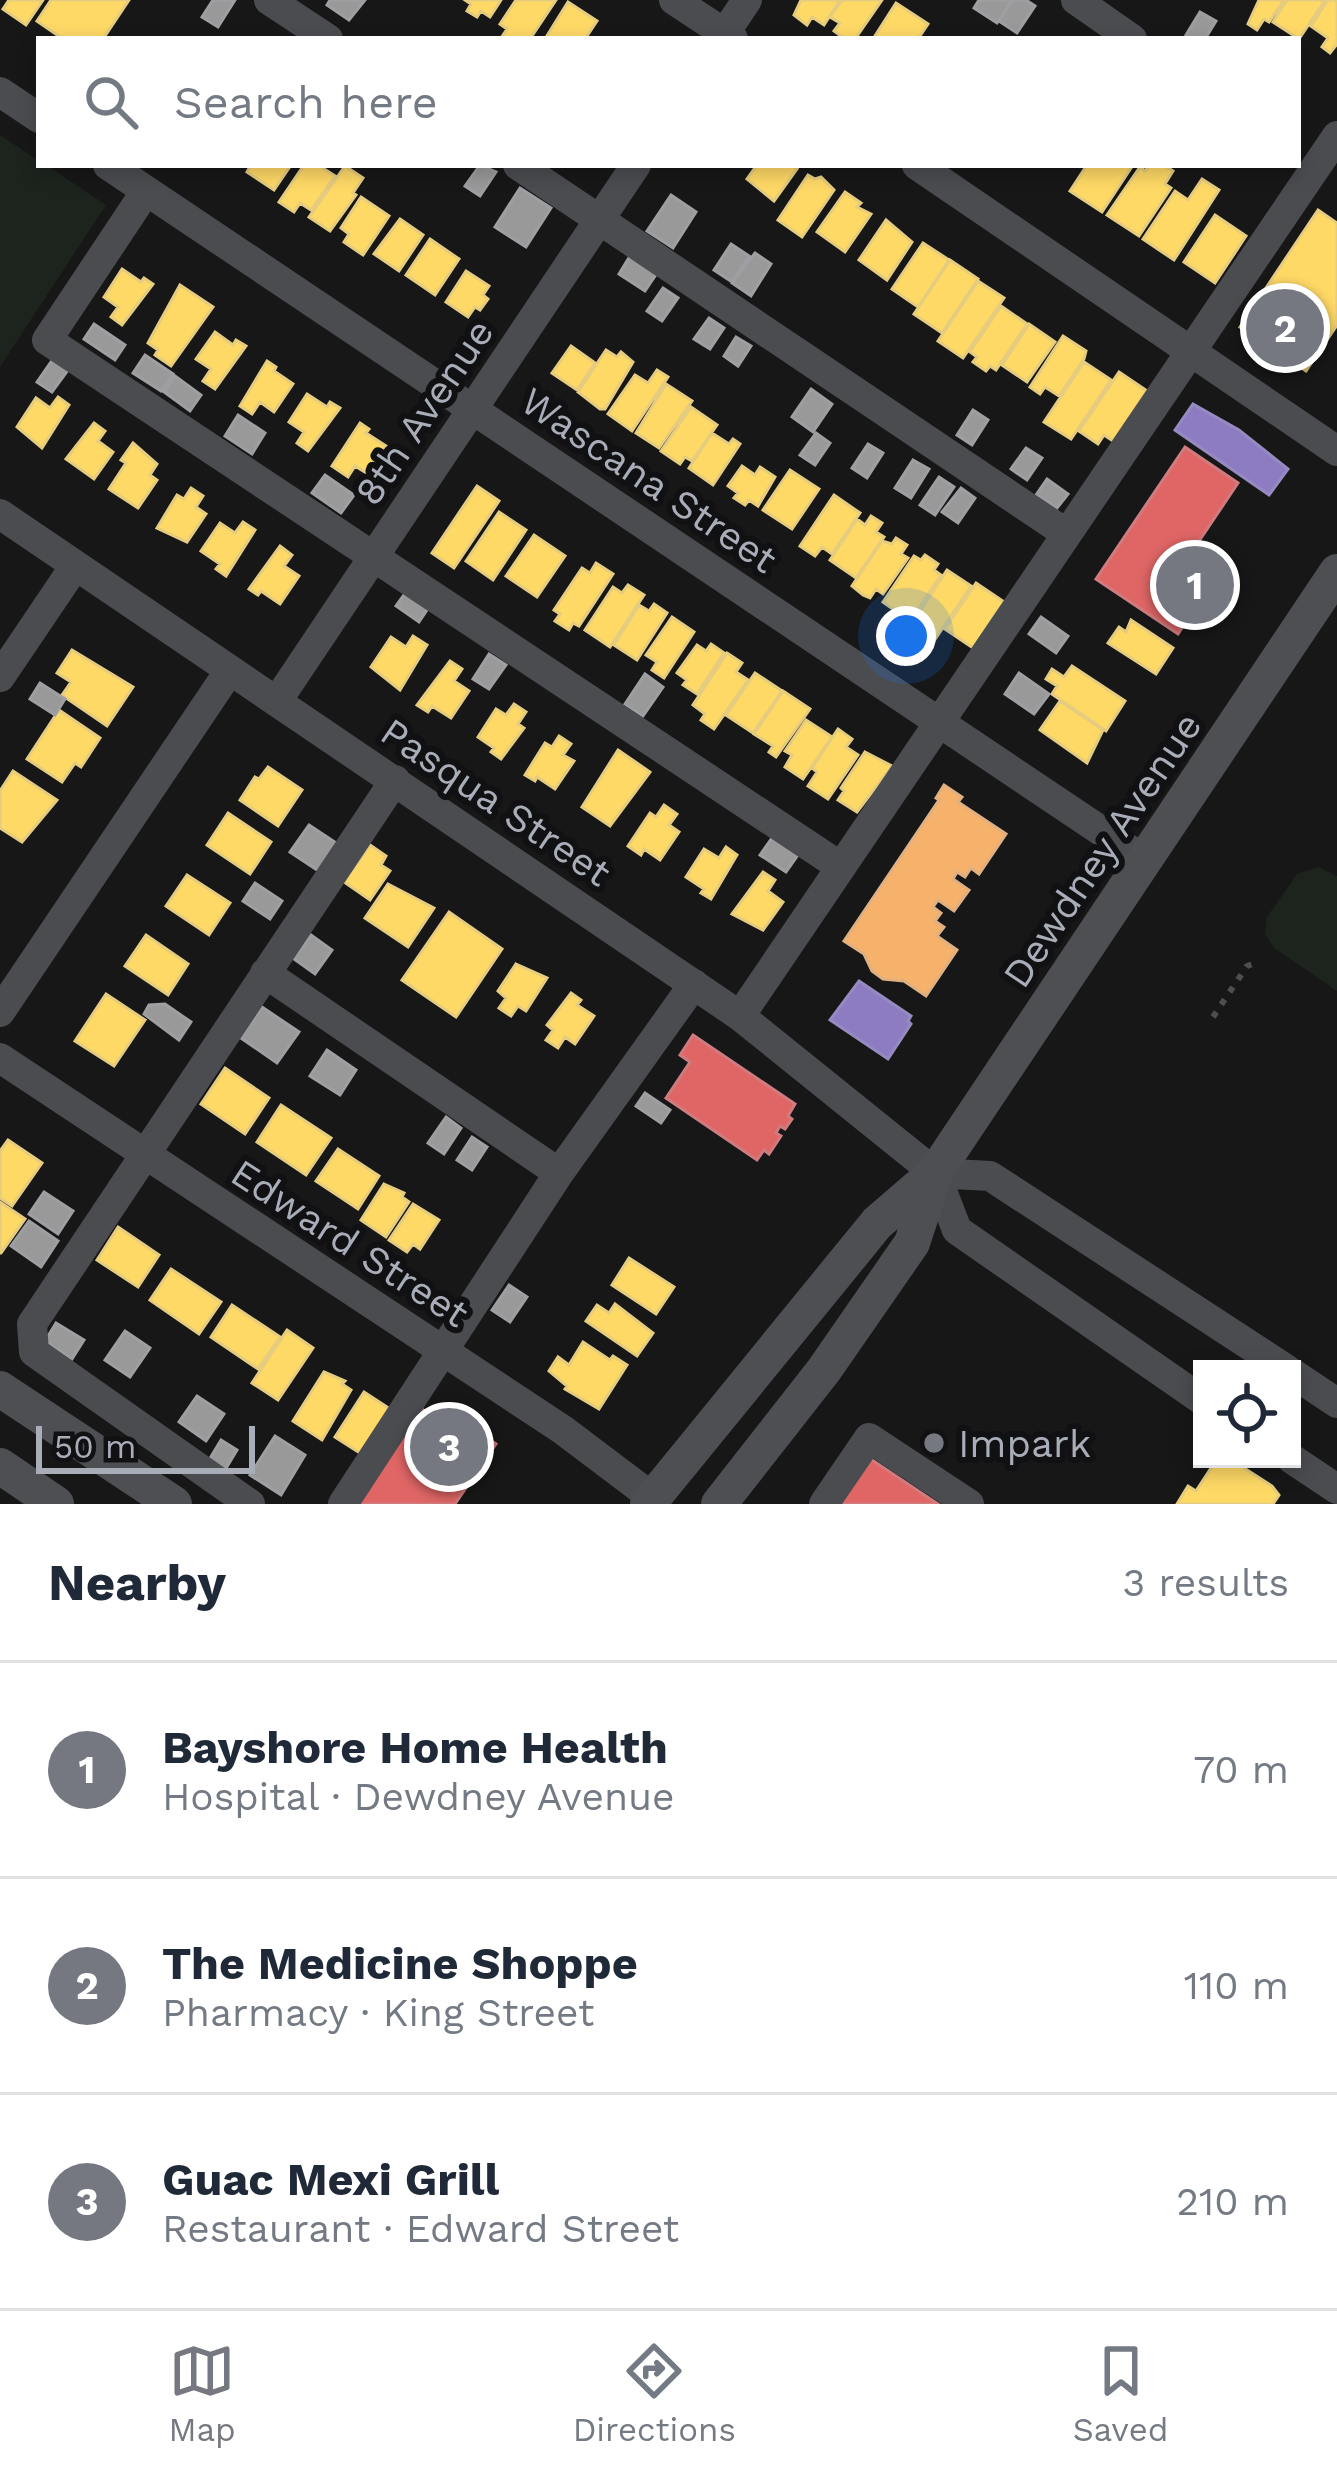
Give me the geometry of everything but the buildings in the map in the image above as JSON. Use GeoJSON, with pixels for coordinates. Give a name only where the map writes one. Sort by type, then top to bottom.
{"type":"FeatureCollection","features":[{"type":"Feature","properties":{"kind":"main road","name":"Dewdney Avenue"},"geometry":{"type":"LineString","coordinates":[[650,1501],[877,1222],[935,1173],[1337,572]]}},
{"type":"Feature","properties":{"kind":"main road","name":"Dewdney Avenue"},"geometry":{"type":"LineString","coordinates":[[719,1504],[824,1370],[912,1243],[935,1173]]}},
{"type":"Feature","properties":{"kind":"main road"},"geometry":{"type":"LineString","coordinates":[[0,1389],[174,1504]]}},
{"type":"Feature","properties":{"kind":"main road"},"geometry":{"type":"LineString","coordinates":[[0,1466],[56,1504]]}},
{"type":"Feature","properties":{"kind":"street"},"geometry":{"type":"LineString","coordinates":[[269,0],[323,36]]}},
{"type":"Feature","properties":{"kind":"street"},"geometry":{"type":"LineString","coordinates":[[674,0],[725,36]]}},
{"type":"Feature","properties":{"kind":"street"},"geometry":{"type":"LineString","coordinates":[[727,36],[747,0]]}},
{"type":"Feature","properties":{"kind":"street"},"geometry":{"type":"LineString","coordinates":[[1076,0],[1128,36]]}},
{"type":"Feature","properties":{"kind":"street"},"geometry":{"type":"LineString","coordinates":[[0,92],[36,116]]}},
{"type":"Feature","properties":{"kind":"street"},"geometry":{"type":"LineString","coordinates":[[740,1016],[1067,534],[1307,162],[1337,136]]}},
{"type":"Feature","properties":{"kind":"street","name":"Wascana Street"},"geometry":{"type":"LineString","coordinates":[[112,168],[1146,862]]}},
{"type":"Feature","properties":{"kind":"street"},"geometry":{"type":"LineString","coordinates":[[522,168],[1067,534]]}},
{"type":"Feature","properties":{"kind":"street","name":"8th Avenue"},"geometry":{"type":"LineString","coordinates":[[277,701],[634,168]]}},
{"type":"Feature","properties":{"kind":"street"},"geometry":{"type":"LineString","coordinates":[[921,168],[1337,451]]}},
{"type":"Feature","properties":{"kind":"street"},"geometry":{"type":"LineString","coordinates":[[146,191],[47,340],[841,867]]}},
{"type":"Feature","properties":{"kind":"street","name":"Pasqua Street"},"geometry":{"type":"LineString","coordinates":[[0,514],[740,1016],[935,1173]]}},
{"type":"Feature","properties":{"kind":"street"},"geometry":{"type":"LineString","coordinates":[[0,677],[75,566]]}},
{"type":"Feature","properties":{"kind":"street"},"geometry":{"type":"LineString","coordinates":[[0,1012],[230,670]]}},
{"type":"Feature","properties":{"kind":"street"},"geometry":{"type":"LineString","coordinates":[[250,1504],[34,1352],[32,1324],[395,780]]}},
{"type":"Feature","properties":{"kind":"street"},"geometry":{"type":"LineString","coordinates":[[265,973],[559,1173]]}},
{"type":"Feature","properties":{"kind":"street"},"geometry":{"type":"LineString","coordinates":[[344,1504],[559,1173],[694,984]]}},
{"type":"Feature","properties":{"kind":"street","name":"Edward Street"},"geometry":{"type":"LineString","coordinates":[[0,1058],[563,1430],[650,1501]]}},
{"type":"Feature","properties":{"kind":"street"},"geometry":{"type":"LineString","coordinates":[[1193,1394],[957,1230],[935,1173],[990,1176],[1272,1360]]}},
{"type":"Feature","properties":{"kind":"street"},"geometry":{"type":"LineString","coordinates":[[1301,1379],[1337,1403]]}},
{"type":"Feature","properties":{"kind":"street"},"geometry":{"type":"LineString","coordinates":[[824,1504],[868,1438],[969,1504]]}},
{"type":"Feature","properties":{"kind":"street"},"geometry":{"type":"LineString","coordinates":[[1301,1465],[1337,1489]]}},
{"type":"Feature","properties":{"kind":"path"},"geometry":{"type":"LineString","coordinates":[[1213,1017],[1247,966],[1256,963]]}},
{"type":"Feature","properties":{"kind":"shaded area"},"geometry":{"type":"Polygon","coordinates":[[[0,135],[36,159],[36,168],[50,168],[106,205],[0,367],[0,135]]]}},
{"type":"Feature","properties":{"kind":"shaded area"},"geometry":{"type":"Polygon","coordinates":[[[1318,867],[1337,876],[1337,991],[1274,948],[1265,934],[1267,917],[1297,874],[1318,867]]]}},
{"type":"Feature","properties":{"kind":"place","name":"The Medicine Shoppe"},"geometry":{"type":"Point","coordinates":[1285,328]}},
{"type":"Feature","properties":{"kind":"place","name":"Bayshore Home Health"},"geometry":{"type":"Point","coordinates":[1195,585]}},
{"type":"Feature","properties":{"kind":"place","name":"Impark"},"geometry":{"type":"Point","coordinates":[934,1443]}},
{"type":"Feature","properties":{"kind":"place","name":"Guac Mexi Grill"},"geometry":{"type":"Point","coordinates":[449,1447]}}]}
